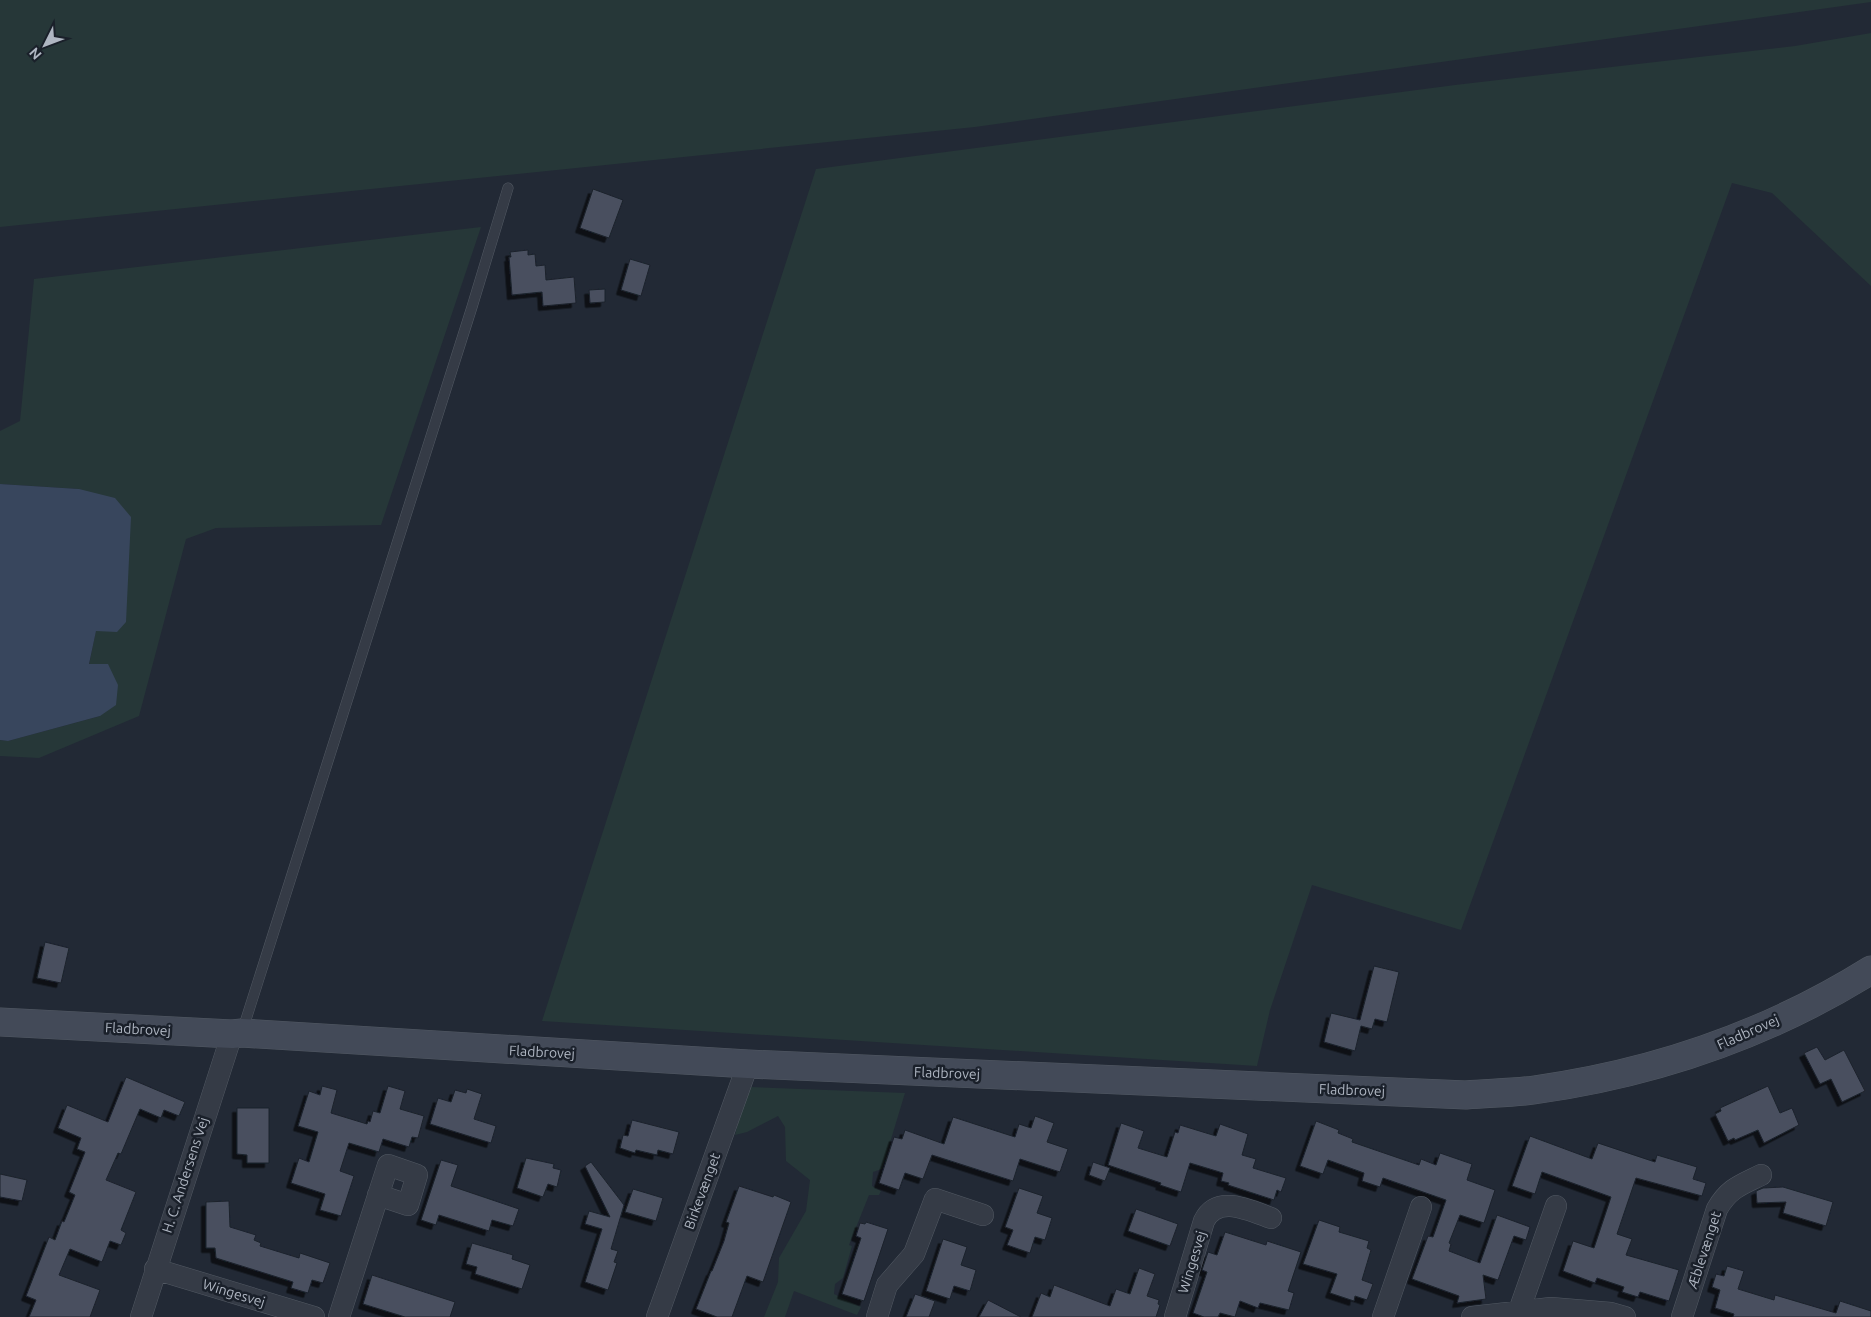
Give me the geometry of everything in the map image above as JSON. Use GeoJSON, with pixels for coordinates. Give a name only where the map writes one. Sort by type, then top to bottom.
{"type":"FeatureCollection","features":[{"type":"Feature","properties":{"kind":"main road","name":"Fladbrovej"},"geometry":{"type":"LineString","coordinates":[[0,1022],[748,1064],[1466,1095],[1533,1090],[1596,1080],[1707,1050],[1816,1002],[1871,970]]}},
{"type":"Feature","properties":{"kind":"street","name":"H. C. Andersens Vej"},"geometry":{"type":"LineString","coordinates":[[140,1317],[155,1268],[237,1034]]}},
{"type":"Feature","properties":{"kind":"street","name":"Birkevænget"},"geometry":{"type":"LineString","coordinates":[[657,1317],[748,1064]]}},
{"type":"Feature","properties":{"kind":"street","name":"Æblevænget"},"geometry":{"type":"LineString","coordinates":[[1682,1317],[1717,1209],[1722,1200],[1728,1192],[1762,1175]]}},
{"type":"Feature","properties":{"kind":"street"},"geometry":{"type":"LineString","coordinates":[[339,1317],[378,1195]]}},
{"type":"Feature","properties":{"kind":"street"},"geometry":{"type":"LineString","coordinates":[[877,1317],[887,1285],[914,1254],[935,1199],[983,1215]]}},
{"type":"Feature","properties":{"kind":"street","name":"Wingesvej"},"geometry":{"type":"LineString","coordinates":[[1175,1317],[1201,1228],[1207,1214],[1214,1208],[1225,1205],[1243,1208],[1271,1218]]}},
{"type":"Feature","properties":{"kind":"street"},"geometry":{"type":"LineString","coordinates":[[1520,1311],[1556,1206]]}},
{"type":"Feature","properties":{"kind":"street"},"geometry":{"type":"LineString","coordinates":[[1383,1317],[1421,1207]]}},
{"type":"Feature","properties":{"kind":"street","name":"Wingesvej"},"geometry":{"type":"LineString","coordinates":[[155,1268],[314,1317]]}},
{"type":"Feature","properties":{"kind":"street"},"geometry":{"type":"LineString","coordinates":[[1472,1317],[1551,1308],[1611,1313],[1625,1317]]}},
{"type":"Feature","properties":{"kind":"lane"},"geometry":{"type":"LineString","coordinates":[[237,1034],[472,307],[508,188]]}},
{"type":"Feature","properties":{"kind":"shaded area"},"geometry":{"type":"Polygon","coordinates":[[[0,0],[1871,0],[1871,2],[975,127],[0,227],[0,0]]]}},
{"type":"Feature","properties":{"kind":"shaded area"},"geometry":{"type":"Polygon","coordinates":[[[1871,33],[1871,286],[1772,193],[1732,183],[1461,930],[1312,885],[1270,1010],[1257,1066],[542,1021],[816,169],[1455,85],[1795,46],[1871,33]]]}},
{"type":"Feature","properties":{"kind":"shaded area"},"geometry":{"type":"Polygon","coordinates":[[[481,227],[381,525],[216,528],[186,539],[139,716],[39,758],[0,756],[0,740],[8,741],[100,716],[89,665],[96,630],[79,489],[0,484],[0,431],[20,421],[34,279],[481,227]]]}},
{"type":"Feature","properties":{"kind":"shaded area"},"geometry":{"type":"Polygon","coordinates":[[[750,1087],[905,1093],[882,1169],[873,1172],[872,1186],[881,1191],[879,1195],[869,1195],[849,1245],[852,1246],[843,1278],[835,1284],[834,1294],[861,1307],[857,1315],[794,1291],[785,1317],[764,1317],[778,1282],[779,1258],[806,1211],[810,1180],[786,1161],[785,1127],[778,1116],[747,1132],[735,1135],[744,1100],[750,1087]]]}},
{"type":"Feature","properties":{"kind":"water"},"geometry":{"type":"Polygon","coordinates":[[[0,484],[79,489],[115,498],[131,517],[126,622],[117,632],[96,631],[89,664],[108,664],[118,685],[116,705],[100,716],[8,741],[0,740],[0,484]]]}},
{"type":"Feature","properties":{"kind":"building"},"geometry":{"type":"Polygon","coordinates":[[[593,189],[623,200],[609,238],[580,228],[593,189]]]}},
{"type":"Feature","properties":{"kind":"building"},"geometry":{"type":"Polygon","coordinates":[[[528,250],[528,255],[535,254],[536,266],[545,265],[546,280],[574,277],[576,303],[543,306],[542,292],[512,295],[510,252],[528,250]]]}},
{"type":"Feature","properties":{"kind":"building"},"geometry":{"type":"Polygon","coordinates":[[[630,259],[650,265],[641,296],[621,290],[630,259]]]}},
{"type":"Feature","properties":{"kind":"building"},"geometry":{"type":"Polygon","coordinates":[[[605,289],[605,302],[590,303],[589,290],[605,289]]]}},
{"type":"Feature","properties":{"kind":"building"},"geometry":{"type":"Polygon","coordinates":[[[45,942],[69,948],[61,983],[37,978],[45,942]]]}},
{"type":"Feature","properties":{"kind":"building"},"geometry":{"type":"Polygon","coordinates":[[[1374,966],[1399,972],[1387,1022],[1375,1019],[1372,1029],[1361,1026],[1355,1051],[1324,1042],[1331,1013],[1360,1020],[1374,966]]]}},
{"type":"Feature","properties":{"kind":"building"},"geometry":{"type":"Polygon","coordinates":[[[1817,1047],[1825,1060],[1844,1050],[1865,1091],[1842,1102],[1831,1079],[1820,1084],[1804,1053],[1817,1047]]]}},
{"type":"Feature","properties":{"kind":"building"},"geometry":{"type":"Polygon","coordinates":[[[126,1077],[185,1102],[179,1116],[164,1110],[161,1118],[140,1109],[121,1154],[118,1153],[106,1180],[136,1192],[121,1230],[126,1233],[121,1245],[110,1241],[102,1262],[70,1249],[59,1275],[100,1290],[90,1317],[29,1317],[36,1300],[26,1296],[49,1237],[55,1240],[62,1221],[64,1222],[75,1195],[69,1192],[85,1152],[77,1149],[81,1138],[58,1128],[67,1105],[108,1122],[126,1077]]]}},
{"type":"Feature","properties":{"kind":"building"},"geometry":{"type":"Polygon","coordinates":[[[322,1086],[337,1090],[331,1113],[367,1124],[368,1121],[370,1122],[373,1111],[380,1113],[388,1086],[405,1091],[400,1109],[424,1116],[418,1138],[412,1137],[409,1147],[383,1139],[379,1152],[349,1143],[340,1171],[354,1176],[341,1216],[320,1210],[325,1194],[291,1183],[299,1158],[309,1162],[318,1132],[298,1126],[309,1091],[320,1095],[322,1086]]]}},
{"type":"Feature","properties":{"kind":"building"},"geometry":{"type":"Polygon","coordinates":[[[1768,1086],[1780,1113],[1792,1108],[1799,1125],[1764,1143],[1758,1130],[1728,1141],[1715,1114],[1721,1111],[1720,1108],[1768,1086]]]}},
{"type":"Feature","properties":{"kind":"building"},"geometry":{"type":"Polygon","coordinates":[[[467,1089],[482,1094],[474,1119],[496,1126],[491,1143],[430,1124],[438,1098],[451,1102],[455,1090],[466,1093],[467,1089]]]}},
{"type":"Feature","properties":{"kind":"building"},"geometry":{"type":"Polygon","coordinates":[[[237,1108],[269,1108],[269,1163],[247,1163],[247,1155],[237,1154],[237,1108]]]}},
{"type":"Feature","properties":{"kind":"building"},"geometry":{"type":"Polygon","coordinates":[[[1035,1116],[1054,1123],[1047,1142],[1068,1149],[1060,1172],[1020,1159],[1013,1181],[932,1155],[923,1179],[905,1173],[899,1190],[879,1183],[894,1137],[902,1139],[905,1130],[944,1144],[953,1117],[1015,1137],[1019,1124],[1031,1128],[1035,1116]]]}},
{"type":"Feature","properties":{"kind":"building"},"geometry":{"type":"Polygon","coordinates":[[[632,1120],[679,1132],[673,1154],[658,1150],[657,1155],[636,1150],[635,1153],[620,1148],[623,1135],[628,1136],[632,1120]]]}},
{"type":"Feature","properties":{"kind":"building"},"geometry":{"type":"Polygon","coordinates":[[[1316,1121],[1339,1130],[1338,1133],[1353,1139],[1352,1142],[1419,1165],[1421,1159],[1436,1165],[1440,1153],[1472,1164],[1467,1180],[1495,1190],[1484,1223],[1460,1215],[1449,1243],[1451,1244],[1449,1251],[1480,1263],[1497,1215],[1530,1227],[1526,1240],[1514,1236],[1498,1280],[1483,1275],[1486,1299],[1457,1303],[1459,1296],[1412,1279],[1428,1236],[1433,1237],[1446,1200],[1383,1178],[1380,1187],[1362,1181],[1364,1173],[1328,1160],[1323,1174],[1300,1166],[1316,1121]]]}},
{"type":"Feature","properties":{"kind":"building"},"geometry":{"type":"Polygon","coordinates":[[[1121,1123],[1144,1131],[1138,1148],[1167,1157],[1175,1132],[1178,1133],[1180,1125],[1216,1136],[1220,1124],[1248,1134],[1242,1155],[1256,1159],[1253,1168],[1286,1178],[1281,1192],[1277,1190],[1274,1200],[1228,1185],[1229,1183],[1221,1181],[1223,1173],[1190,1163],[1181,1192],[1160,1185],[1161,1183],[1108,1165],[1121,1123]]]}},
{"type":"Feature","properties":{"kind":"building"},"geometry":{"type":"Polygon","coordinates":[[[1530,1136],[1592,1159],[1598,1143],[1655,1162],[1657,1155],[1697,1167],[1693,1179],[1706,1183],[1702,1196],[1636,1178],[1617,1234],[1632,1239],[1626,1255],[1679,1270],[1669,1301],[1640,1292],[1638,1297],[1622,1292],[1624,1287],[1597,1278],[1595,1283],[1563,1271],[1573,1241],[1594,1248],[1611,1197],[1542,1172],[1535,1194],[1512,1186],[1530,1136]]]}},
{"type":"Feature","properties":{"kind":"building"},"geometry":{"type":"Polygon","coordinates":[[[526,1158],[554,1164],[553,1168],[561,1170],[557,1187],[548,1184],[543,1197],[517,1188],[526,1158]]]}},
{"type":"Feature","properties":{"kind":"building"},"geometry":{"type":"Polygon","coordinates":[[[441,1160],[458,1165],[451,1186],[519,1209],[513,1226],[492,1220],[489,1231],[439,1215],[436,1225],[421,1220],[441,1160]]]}},
{"type":"Feature","properties":{"kind":"building"},"geometry":{"type":"Polygon","coordinates":[[[591,1162],[624,1205],[611,1249],[618,1251],[614,1262],[617,1263],[608,1290],[585,1282],[602,1229],[585,1224],[589,1211],[610,1217],[585,1166],[591,1162]]]}},
{"type":"Feature","properties":{"kind":"building"},"geometry":{"type":"Polygon","coordinates":[[[1093,1162],[1110,1168],[1105,1181],[1089,1175],[1093,1162]]]}},
{"type":"Feature","properties":{"kind":"building"},"geometry":{"type":"Polygon","coordinates":[[[0,1174],[27,1180],[22,1201],[0,1197],[0,1174]]]}},
{"type":"Feature","properties":{"kind":"building"},"geometry":{"type":"Polygon","coordinates":[[[739,1186],[773,1197],[774,1195],[791,1202],[763,1282],[747,1276],[732,1317],[717,1317],[696,1309],[724,1241],[729,1223],[726,1222],[739,1186]]]}},
{"type":"Feature","properties":{"kind":"building"},"geometry":{"type":"Polygon","coordinates":[[[1783,1187],[1833,1202],[1826,1226],[1783,1213],[1786,1202],[1757,1203],[1756,1191],[1763,1188],[1783,1187]]]}},
{"type":"Feature","properties":{"kind":"building"},"geometry":{"type":"Polygon","coordinates":[[[1019,1188],[1043,1196],[1037,1213],[1052,1218],[1045,1240],[1035,1237],[1030,1253],[1007,1245],[1013,1230],[1005,1227],[1019,1188]]]}},
{"type":"Feature","properties":{"kind":"building"},"geometry":{"type":"Polygon","coordinates":[[[633,1189],[663,1198],[656,1221],[625,1212],[633,1189]]]}},
{"type":"Feature","properties":{"kind":"building"},"geometry":{"type":"Polygon","coordinates":[[[229,1201],[230,1227],[256,1235],[254,1240],[261,1243],[260,1246],[299,1258],[300,1253],[330,1263],[323,1283],[312,1280],[308,1293],[291,1288],[293,1282],[216,1258],[215,1248],[206,1248],[206,1202],[229,1201]]]}},
{"type":"Feature","properties":{"kind":"building"},"geometry":{"type":"Polygon","coordinates":[[[1136,1209],[1178,1224],[1170,1246],[1128,1231],[1136,1209]]]}},
{"type":"Feature","properties":{"kind":"building"},"geometry":{"type":"Polygon","coordinates":[[[1319,1220],[1340,1227],[1339,1232],[1369,1241],[1367,1248],[1371,1250],[1362,1280],[1373,1284],[1367,1300],[1355,1296],[1354,1301],[1330,1293],[1337,1274],[1303,1264],[1319,1220]]]}},
{"type":"Feature","properties":{"kind":"building"},"geometry":{"type":"Polygon","coordinates":[[[866,1222],[888,1229],[864,1301],[842,1294],[861,1238],[856,1236],[860,1223],[865,1224],[866,1222]]]}},
{"type":"Feature","properties":{"kind":"building"},"geometry":{"type":"Polygon","coordinates":[[[1225,1232],[1266,1245],[1267,1241],[1301,1252],[1288,1291],[1294,1293],[1289,1310],[1260,1303],[1258,1308],[1240,1301],[1235,1317],[1220,1313],[1218,1317],[1204,1317],[1193,1313],[1207,1272],[1202,1270],[1208,1252],[1217,1255],[1225,1232]]]}},
{"type":"Feature","properties":{"kind":"building"},"geometry":{"type":"Polygon","coordinates":[[[943,1239],[967,1247],[961,1265],[976,1270],[970,1291],[954,1286],[950,1299],[926,1291],[943,1239]]]}},
{"type":"Feature","properties":{"kind":"building"},"geometry":{"type":"Polygon","coordinates":[[[472,1243],[513,1255],[512,1259],[530,1265],[522,1289],[475,1274],[477,1267],[466,1264],[472,1243]]]}},
{"type":"Feature","properties":{"kind":"building"},"geometry":{"type":"Polygon","coordinates":[[[1727,1266],[1744,1271],[1738,1289],[1774,1300],[1775,1295],[1836,1313],[1840,1301],[1871,1311],[1871,1317],[1733,1317],[1734,1314],[1715,1308],[1720,1290],[1712,1287],[1716,1274],[1724,1276],[1727,1266]]]}},
{"type":"Feature","properties":{"kind":"building"},"geometry":{"type":"Polygon","coordinates":[[[1139,1268],[1155,1274],[1147,1296],[1159,1300],[1158,1304],[1160,1305],[1156,1317],[1032,1317],[1041,1293],[1050,1297],[1054,1285],[1110,1306],[1116,1289],[1130,1294],[1139,1268]]]}},
{"type":"Feature","properties":{"kind":"building"},"geometry":{"type":"Polygon","coordinates":[[[372,1275],[455,1302],[450,1317],[405,1317],[363,1304],[372,1275]]]}},
{"type":"Feature","properties":{"kind":"building"},"geometry":{"type":"Polygon","coordinates":[[[915,1294],[935,1301],[929,1317],[906,1317],[915,1294]]]}},
{"type":"Feature","properties":{"kind":"building"},"geometry":{"type":"Polygon","coordinates":[[[988,1300],[1021,1317],[979,1317],[988,1300]]]}}]}
